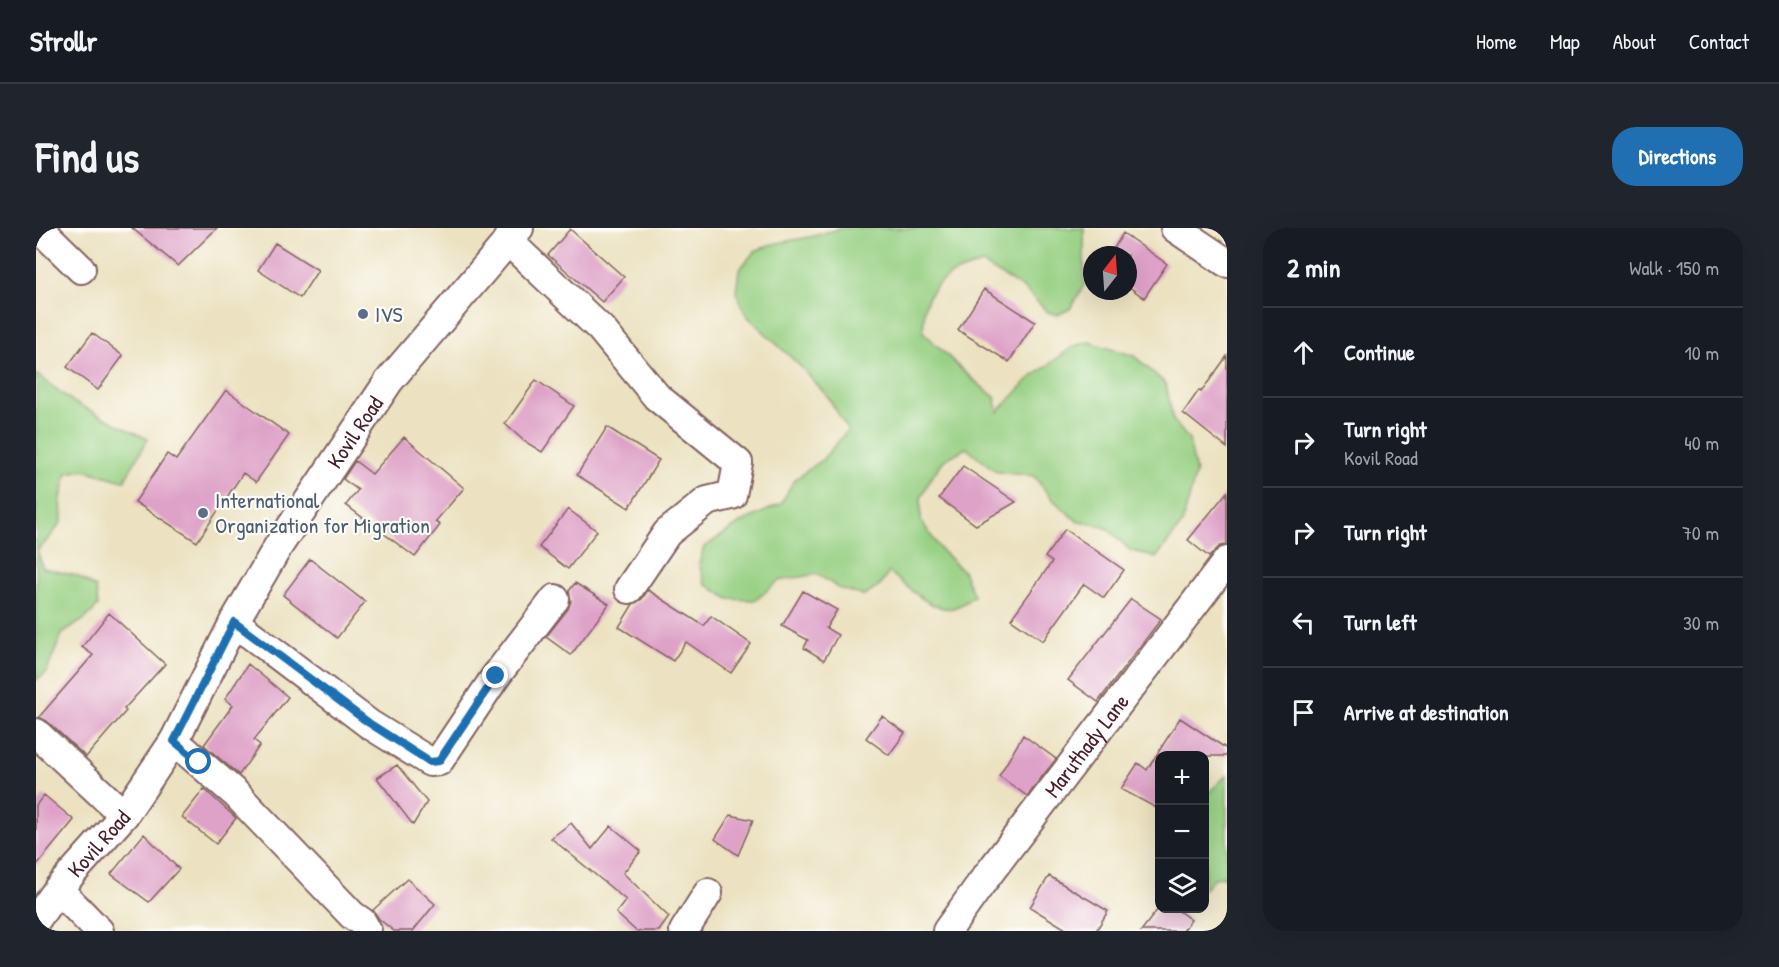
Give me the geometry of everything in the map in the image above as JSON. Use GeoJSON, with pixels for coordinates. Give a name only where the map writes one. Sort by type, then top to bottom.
{"type":"FeatureCollection","features":[{"type":"Feature","properties":{"kind":"street"},"geometry":{"type":"LineString","coordinates":[[39,228],[81,269]]}},
{"type":"Feature","properties":{"kind":"street"},"geometry":{"type":"LineString","coordinates":[[1175,228],[1227,263]]}},
{"type":"Feature","properties":{"kind":"street"},"geometry":{"type":"LineString","coordinates":[[513,234],[602,329],[657,397],[738,464],[732,495],[707,501],[667,533],[630,590]]}},
{"type":"Feature","properties":{"kind":"street","name":"Kovil Road"},"geometry":{"type":"LineString","coordinates":[[36,920],[58,889],[124,815],[174,741],[234,622],[289,529],[389,381],[513,234]]}},
{"type":"Feature","properties":{"kind":"street","name":"Maruthady Lane"},"geometry":{"type":"LineString","coordinates":[[947,931],[1227,561]]}},
{"type":"Feature","properties":{"kind":"street"},"geometry":{"type":"LineString","coordinates":[[234,622],[369,723],[430,762],[439,761],[496,676],[555,598]]}},
{"type":"Feature","properties":{"kind":"street"},"geometry":{"type":"LineString","coordinates":[[36,733],[124,815]]}},
{"type":"Feature","properties":{"kind":"street"},"geometry":{"type":"LineString","coordinates":[[174,741],[236,794],[352,915],[362,922],[367,931]]}},
{"type":"Feature","properties":{"kind":"street"},"geometry":{"type":"LineString","coordinates":[[58,889],[99,931]]}},
{"type":"Feature","properties":{"kind":"street"},"geometry":{"type":"LineString","coordinates":[[684,931],[708,892]]}},
{"type":"Feature","properties":{"kind":"green space"},"geometry":{"type":"Polygon","coordinates":[[[841,228],[1084,228],[1083,287],[1070,309],[1057,315],[1048,312],[1023,288],[983,264],[956,272],[935,287],[925,306],[923,332],[995,397],[998,412],[1028,380],[1074,346],[1089,342],[1134,356],[1166,384],[1173,420],[1189,440],[1196,473],[1182,524],[1156,558],[1130,550],[1107,528],[1076,520],[1051,498],[1034,476],[997,472],[966,448],[944,460],[931,478],[921,498],[921,521],[941,550],[963,571],[974,596],[961,605],[953,608],[936,606],[919,596],[889,572],[880,586],[864,596],[840,589],[817,574],[778,581],[756,600],[729,599],[705,584],[699,564],[704,547],[742,522],[781,504],[794,480],[822,460],[848,430],[828,397],[799,365],[746,315],[736,292],[739,270],[755,251],[773,244],[841,228]]]}},
{"type":"Feature","properties":{"kind":"green space"},"geometry":{"type":"Polygon","coordinates":[[[36,374],[75,403],[148,439],[124,481],[84,470],[67,473],[61,498],[62,521],[48,540],[37,550],[43,568],[77,576],[96,588],[98,606],[85,619],[62,634],[46,673],[36,680],[36,374]]]}},
{"type":"Feature","properties":{"kind":"green space"},"geometry":{"type":"Polygon","coordinates":[[[1227,775],[1227,876],[1214,878],[1209,884],[1209,805],[1209,792],[1227,775]]]}},
{"type":"Feature","properties":{"kind":"building"},"geometry":{"type":"Polygon","coordinates":[[[132,228],[217,228],[178,266],[132,228]]]}},
{"type":"Feature","properties":{"kind":"building"},"geometry":{"type":"Polygon","coordinates":[[[570,229],[624,277],[602,302],[548,255],[570,229]]]}},
{"type":"Feature","properties":{"kind":"building"},"geometry":{"type":"Polygon","coordinates":[[[1123,233],[1167,264],[1144,298],[1137,293],[1137,246],[1115,246],[1123,233]]]}},
{"type":"Feature","properties":{"kind":"building"},"geometry":{"type":"Polygon","coordinates":[[[275,243],[318,270],[300,298],[258,270],[275,243]]]}},
{"type":"Feature","properties":{"kind":"building"},"geometry":{"type":"Polygon","coordinates":[[[984,289],[1035,322],[1009,362],[958,330],[984,289]]]}},
{"type":"Feature","properties":{"kind":"building"},"geometry":{"type":"Polygon","coordinates":[[[92,333],[123,356],[98,390],[67,367],[92,333]]]}},
{"type":"Feature","properties":{"kind":"building"},"geometry":{"type":"Polygon","coordinates":[[[1227,356],[1227,448],[1183,413],[1227,356]]]}},
{"type":"Feature","properties":{"kind":"building"},"geometry":{"type":"Polygon","coordinates":[[[536,380],[574,406],[542,452],[524,441],[505,424],[536,380]]]}},
{"type":"Feature","properties":{"kind":"building"},"geometry":{"type":"Polygon","coordinates":[[[226,390],[289,435],[256,482],[243,473],[197,542],[135,502],[167,454],[176,460],[226,390]]]}},
{"type":"Feature","properties":{"kind":"building"},"geometry":{"type":"Polygon","coordinates":[[[607,427],[659,460],[629,508],[577,475],[607,427]]]}},
{"type":"Feature","properties":{"kind":"building"},"geometry":{"type":"Polygon","coordinates":[[[404,437],[464,488],[435,522],[440,525],[415,557],[346,505],[358,490],[343,479],[355,461],[372,474],[404,437]]]}},
{"type":"Feature","properties":{"kind":"building"},"geometry":{"type":"Polygon","coordinates":[[[963,466],[1016,502],[976,525],[939,498],[963,466]]]}},
{"type":"Feature","properties":{"kind":"building"},"geometry":{"type":"Polygon","coordinates":[[[1227,492],[1227,545],[1220,546],[1209,557],[1188,540],[1227,492]]]}},
{"type":"Feature","properties":{"kind":"building"},"geometry":{"type":"Polygon","coordinates":[[[568,509],[597,531],[568,569],[539,547],[568,509]]]}},
{"type":"Feature","properties":{"kind":"building"},"geometry":{"type":"Polygon","coordinates":[[[1065,529],[1124,570],[1104,598],[1084,584],[1043,641],[1011,619],[1052,562],[1045,557],[1065,529]]]}},
{"type":"Feature","properties":{"kind":"building"},"geometry":{"type":"Polygon","coordinates":[[[310,559],[365,602],[337,638],[283,595],[310,559]]]}},
{"type":"Feature","properties":{"kind":"building"},"geometry":{"type":"Polygon","coordinates":[[[575,583],[609,604],[571,655],[546,637],[568,609],[571,601],[569,591],[575,583]]]}},
{"type":"Feature","properties":{"kind":"building"},"geometry":{"type":"Polygon","coordinates":[[[648,590],[704,626],[711,616],[751,644],[731,673],[686,642],[673,661],[619,627],[633,604],[642,599],[648,590]]]}},
{"type":"Feature","properties":{"kind":"building"},"geometry":{"type":"Polygon","coordinates":[[[803,591],[837,610],[826,628],[838,635],[824,660],[804,648],[808,640],[782,626],[803,591]]]}},
{"type":"Feature","properties":{"kind":"building"},"geometry":{"type":"Polygon","coordinates":[[[1131,599],[1161,619],[1098,702],[1068,680],[1131,599]]]}},
{"type":"Feature","properties":{"kind":"building"},"geometry":{"type":"Polygon","coordinates":[[[109,613],[165,664],[124,709],[126,711],[86,757],[47,721],[39,717],[93,655],[82,647],[109,613]]]}},
{"type":"Feature","properties":{"kind":"building"},"geometry":{"type":"Polygon","coordinates":[[[248,664],[288,697],[254,740],[260,745],[239,775],[204,745],[233,705],[225,699],[248,664]]]}},
{"type":"Feature","properties":{"kind":"building"},"geometry":{"type":"Polygon","coordinates":[[[882,716],[905,733],[889,755],[866,738],[882,716]]]}},
{"type":"Feature","properties":{"kind":"building"},"geometry":{"type":"Polygon","coordinates":[[[1180,718],[1227,749],[1227,756],[1209,756],[1209,751],[1159,751],[1180,718]]]}},
{"type":"Feature","properties":{"kind":"building"},"geometry":{"type":"Polygon","coordinates":[[[1023,735],[1056,759],[1027,796],[999,776],[1023,735]]]}},
{"type":"Feature","properties":{"kind":"building"},"geometry":{"type":"Polygon","coordinates":[[[1155,757],[1155,807],[1121,789],[1138,763],[1147,770],[1155,757]]]}},
{"type":"Feature","properties":{"kind":"building"},"geometry":{"type":"Polygon","coordinates":[[[397,765],[427,802],[413,825],[377,778],[397,765]]]}},
{"type":"Feature","properties":{"kind":"building"},"geometry":{"type":"Polygon","coordinates":[[[204,789],[236,818],[216,844],[182,817],[204,789]]]}},
{"type":"Feature","properties":{"kind":"building"},"geometry":{"type":"Polygon","coordinates":[[[44,795],[74,820],[36,866],[36,805],[44,795]]]}},
{"type":"Feature","properties":{"kind":"building"},"geometry":{"type":"Polygon","coordinates":[[[730,815],[753,820],[738,855],[715,839],[730,815]]]}},
{"type":"Feature","properties":{"kind":"building"},"geometry":{"type":"Polygon","coordinates":[[[571,823],[592,849],[611,826],[641,851],[623,873],[669,917],[659,931],[636,931],[616,913],[626,900],[551,838],[571,823]]]}},
{"type":"Feature","properties":{"kind":"building"},"geometry":{"type":"Polygon","coordinates":[[[144,834],[179,869],[149,902],[111,874],[144,834]]]}},
{"type":"Feature","properties":{"kind":"building"},"geometry":{"type":"Polygon","coordinates":[[[1049,876],[1108,911],[1096,931],[1069,931],[1030,907],[1049,876]]]}},
{"type":"Feature","properties":{"kind":"building"},"geometry":{"type":"Polygon","coordinates":[[[407,879],[435,904],[413,931],[394,931],[379,919],[373,910],[407,879]]]}},
{"type":"Feature","properties":{"kind":"building"},"geometry":{"type":"Polygon","coordinates":[[[1155,913],[1181,913],[1191,920],[1183,931],[1141,931],[1155,913]]]}},
{"type":"Feature","properties":{"kind":"place","name":"IVS"},"geometry":{"type":"Point","coordinates":[363,314]}},
{"type":"Feature","properties":{"kind":"place","name":"International Organization for Migration"},"geometry":{"type":"Point","coordinates":[203,513]}},
{"type":"Feature","properties":{"kind":"route"},"geometry":{"type":"LineString","coordinates":[[199,762],[174,741],[234,622],[369,723],[430,762],[439,761],[496,676]]}}]}
